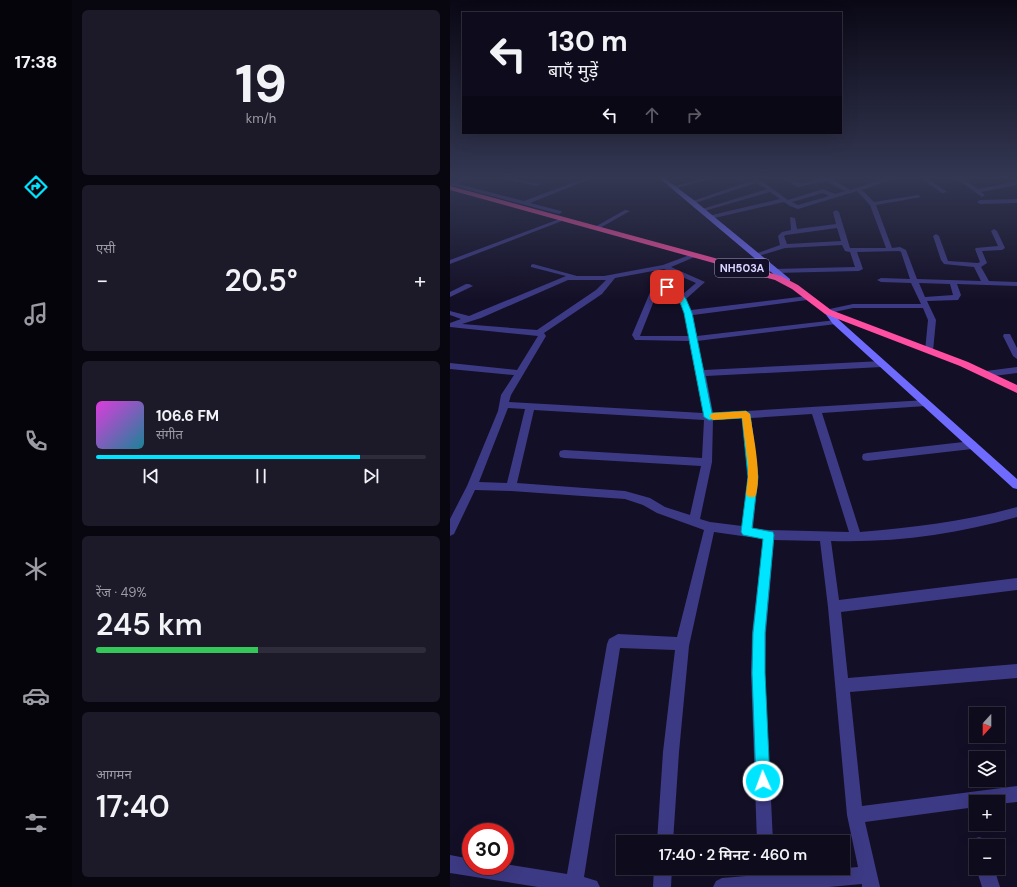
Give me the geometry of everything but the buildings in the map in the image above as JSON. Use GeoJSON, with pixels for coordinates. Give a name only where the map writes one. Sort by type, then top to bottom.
{"type":"FeatureCollection","features":[{"type":"Feature","properties":{"kind":"highway","name":"NH503A"},"geometry":{"type":"LineString","coordinates":[[571,218],[596,228],[786,281],[828,312],[986,374],[1017,389]]}},
{"type":"Feature","properties":{"kind":"street"},"geometry":{"type":"LineString","coordinates":[[450,262],[554,218]]}},
{"type":"Feature","properties":{"kind":"street"},"geometry":{"type":"LineString","coordinates":[[596,228],[614,218]]}},
{"type":"Feature","properties":{"kind":"street"},"geometry":{"type":"LineString","coordinates":[[712,218],[786,281]]}},
{"type":"Feature","properties":{"kind":"street"},"geometry":{"type":"LineString","coordinates":[[792,218],[794,231]]}},
{"type":"Feature","properties":{"kind":"street"},"geometry":{"type":"LineString","coordinates":[[837,218],[847,250],[904,251],[914,281],[932,320],[929,351]]}},
{"type":"Feature","properties":{"kind":"street"},"geometry":{"type":"LineString","coordinates":[[878,218],[890,250]]}},
{"type":"Feature","properties":{"kind":"street"},"geometry":{"type":"LineString","coordinates":[[784,246],[781,235],[794,231],[839,226]]}},
{"type":"Feature","properties":{"kind":"street"},"geometry":{"type":"LineString","coordinates":[[936,236],[946,263],[979,265],[984,263],[978,249],[1002,248],[994,231]]}},
{"type":"Feature","properties":{"kind":"street"},"geometry":{"type":"LineString","coordinates":[[754,255],[784,246],[844,243]]}},
{"type":"Feature","properties":{"kind":"street"},"geometry":{"type":"LineString","coordinates":[[774,271],[859,269],[853,251]]}},
{"type":"Feature","properties":{"kind":"street"},"geometry":{"type":"LineString","coordinates":[[533,266],[578,277],[598,280],[665,266],[695,255]]}},
{"type":"Feature","properties":{"kind":"street"},"geometry":{"type":"LineString","coordinates":[[979,265],[978,267],[986,283]]}},
{"type":"Feature","properties":{"kind":"street"},"geometry":{"type":"LineString","coordinates":[[665,266],[702,282],[682,299]]}},
{"type":"Feature","properties":{"kind":"street"},"geometry":{"type":"LineString","coordinates":[[450,325],[470,319],[567,278],[578,277]]}},
{"type":"Feature","properties":{"kind":"street"},"geometry":{"type":"LineString","coordinates":[[450,325],[539,333],[599,292],[612,277]]}},
{"type":"Feature","properties":{"kind":"street"},"geometry":{"type":"LineString","coordinates":[[881,280],[1017,284]]}},
{"type":"Feature","properties":{"kind":"street"},"geometry":{"type":"LineString","coordinates":[[953,282],[957,295],[955,298],[925,302],[853,306],[828,312],[836,322],[1017,485]]}},
{"type":"Feature","properties":{"kind":"street"},"geometry":{"type":"LineString","coordinates":[[450,294],[469,286]]}},
{"type":"Feature","properties":{"kind":"street"},"geometry":{"type":"LineString","coordinates":[[694,522],[707,462],[709,417],[693,339],[688,313],[682,299],[673,288],[667,287],[655,290],[636,337],[693,339],[836,322]]}},
{"type":"Feature","properties":{"kind":"street"},"geometry":{"type":"LineString","coordinates":[[688,313],[808,298]]}},
{"type":"Feature","properties":{"kind":"street"},"geometry":{"type":"LineString","coordinates":[[450,313],[470,319]]}},
{"type":"Feature","properties":{"kind":"street"},"geometry":{"type":"LineString","coordinates":[[450,531],[472,486],[504,405],[506,394],[542,336],[539,333]]}},
{"type":"Feature","properties":{"kind":"street"},"geometry":{"type":"LineString","coordinates":[[1007,336],[1017,356]]}},
{"type":"Feature","properties":{"kind":"street"},"geometry":{"type":"LineString","coordinates":[[700,373],[882,364]]}},
{"type":"Feature","properties":{"kind":"street"},"geometry":{"type":"LineString","coordinates":[[450,366],[519,373]]}},
{"type":"Feature","properties":{"kind":"street"},"geometry":{"type":"LineString","coordinates":[[986,374],[1017,370]]}},
{"type":"Feature","properties":{"kind":"street"},"geometry":{"type":"LineString","coordinates":[[504,405],[709,417],[926,403]]}},
{"type":"Feature","properties":{"kind":"street"},"geometry":{"type":"LineString","coordinates":[[511,487],[530,407]]}},
{"type":"Feature","properties":{"kind":"street"},"geometry":{"type":"LineString","coordinates":[[816,410],[856,537]]}},
{"type":"Feature","properties":{"kind":"street"},"geometry":{"type":"LineString","coordinates":[[746,414],[753,477],[747,532]]}},
{"type":"Feature","properties":{"kind":"street"},"geometry":{"type":"LineString","coordinates":[[867,457],[941,450],[972,445]]}},
{"type":"Feature","properties":{"kind":"street"},"geometry":{"type":"LineString","coordinates":[[564,454],[707,462]]}},
{"type":"Feature","properties":{"kind":"street"},"geometry":{"type":"LineString","coordinates":[[472,486],[511,487],[625,495],[646,501],[661,510],[710,527],[769,535],[856,537],[960,526],[1017,512]]}},
{"type":"Feature","properties":{"kind":"street"},"geometry":{"type":"LineString","coordinates":[[665,835],[671,752],[682,644],[710,527]]}},
{"type":"Feature","properties":{"kind":"street"},"geometry":{"type":"LineString","coordinates":[[765,835],[758,673],[759,633],[769,535]]}},
{"type":"Feature","properties":{"kind":"street"},"geometry":{"type":"LineString","coordinates":[[722,887],[767,875],[870,881],[855,815],[834,607],[825,537]]}},
{"type":"Feature","properties":{"kind":"street"},"geometry":{"type":"LineString","coordinates":[[834,607],[1017,584]]}},
{"type":"Feature","properties":{"kind":"street"},"geometry":{"type":"LineString","coordinates":[[574,884],[614,644],[618,641],[682,644]]}},
{"type":"Feature","properties":{"kind":"street"},"geometry":{"type":"LineString","coordinates":[[842,685],[1017,671]]}},
{"type":"Feature","properties":{"kind":"street"},"geometry":{"type":"LineString","coordinates":[[855,815],[1017,794]]}},
{"type":"Feature","properties":{"kind":"street"},"geometry":{"type":"LineString","coordinates":[[450,864],[591,887]]}},
{"type":"Feature","properties":{"kind":"street"},"geometry":{"type":"LineString","coordinates":[[662,887],[663,875]]}},
{"type":"Feature","properties":{"kind":"street"},"geometry":{"type":"LineString","coordinates":[[987,875],[991,887]]}},
{"type":"Feature","properties":{"kind":"slow traffic"},"geometry":{"type":"LineString","coordinates":[[713,416],[746,414],[753,477],[751,494]]}},
{"type":"Feature","properties":{"kind":"route"},"geometry":{"type":"LineString","coordinates":[[667,287],[675,289],[682,299],[688,313],[709,417],[746,414],[753,477],[747,532],[769,535],[759,633],[758,673],[763,781]]}}]}
